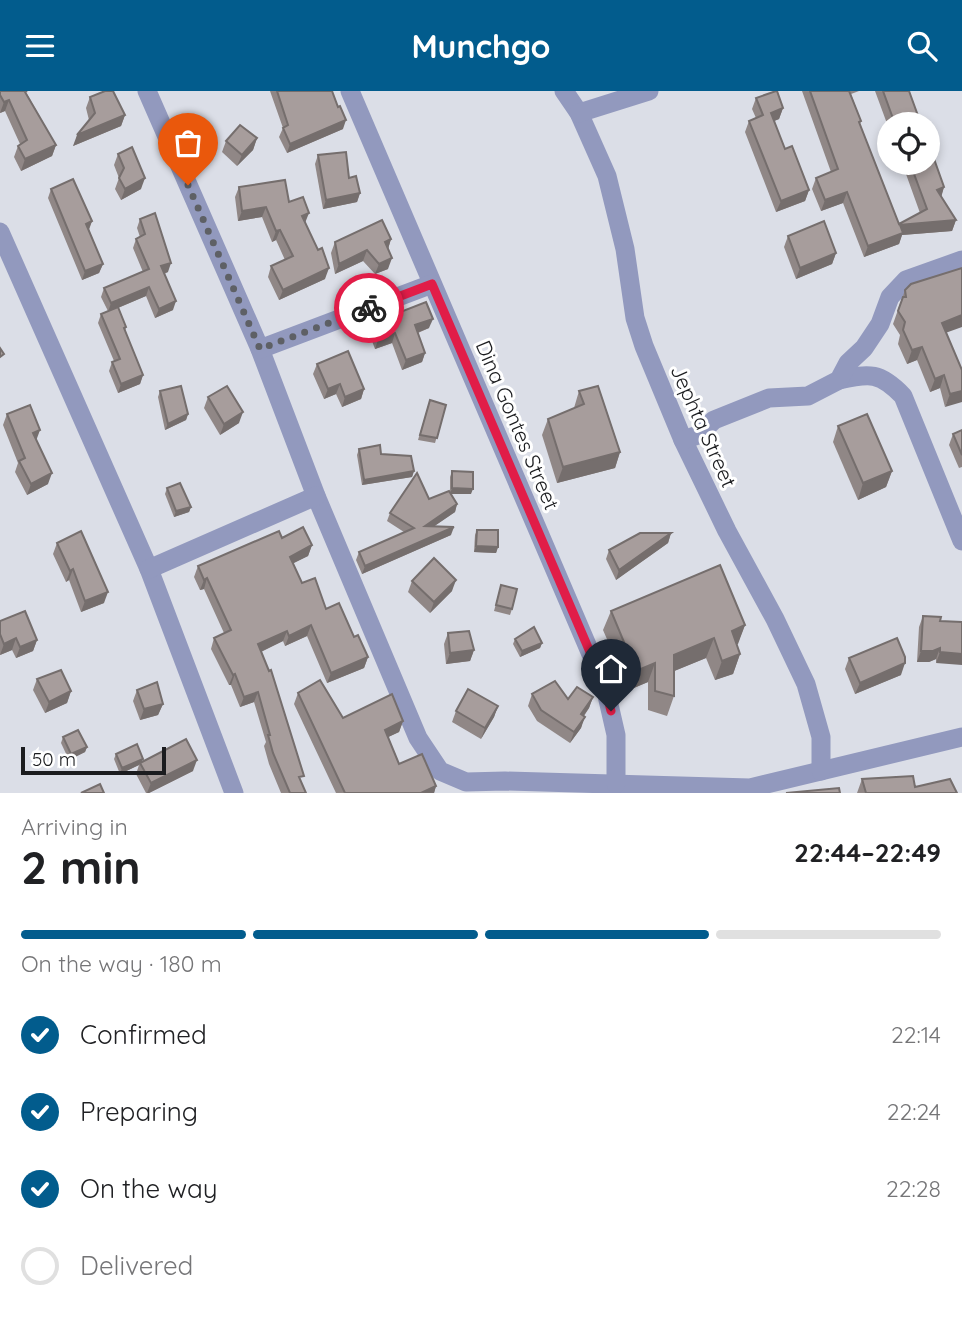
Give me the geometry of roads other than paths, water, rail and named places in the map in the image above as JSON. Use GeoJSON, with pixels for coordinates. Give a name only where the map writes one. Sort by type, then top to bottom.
{"type":"FeatureCollection","features":[{"type":"Feature","properties":{"kind":"street"},"geometry":{"type":"LineString","coordinates":[[147,91],[260,349],[316,496],[418,737],[440,771],[460,787],[616,784],[642,789],[750,788],[962,737]]}},
{"type":"Feature","properties":{"kind":"street","name":"Dina Gontes Street"},"geometry":{"type":"LineString","coordinates":[[350,91],[605,687],[616,735],[616,784]]}},
{"type":"Feature","properties":{"kind":"street","name":"Jephta Street"},"geometry":{"type":"LineString","coordinates":[[564,91],[579,113],[607,176],[625,249],[635,318],[643,346],[683,440],[806,684],[821,737],[821,771]]}},
{"type":"Feature","properties":{"kind":"street"},"geometry":{"type":"LineString","coordinates":[[579,113],[649,91]]}},
{"type":"Feature","properties":{"kind":"street"},"geometry":{"type":"LineString","coordinates":[[0,232],[149,569],[234,793]]}},
{"type":"Feature","properties":{"kind":"street"},"geometry":{"type":"LineString","coordinates":[[839,380],[848,363],[864,348],[880,324],[890,297],[906,281],[962,260]]}},
{"type":"Feature","properties":{"kind":"street"},"geometry":{"type":"LineString","coordinates":[[260,349],[432,284]]}},
{"type":"Feature","properties":{"kind":"street"},"geometry":{"type":"LineString","coordinates":[[683,440],[698,435],[714,420],[769,398],[808,396],[839,380],[867,374],[889,381],[903,395],[962,541]]}},
{"type":"Feature","properties":{"kind":"street"},"geometry":{"type":"LineString","coordinates":[[149,569],[316,496]]}}]}
